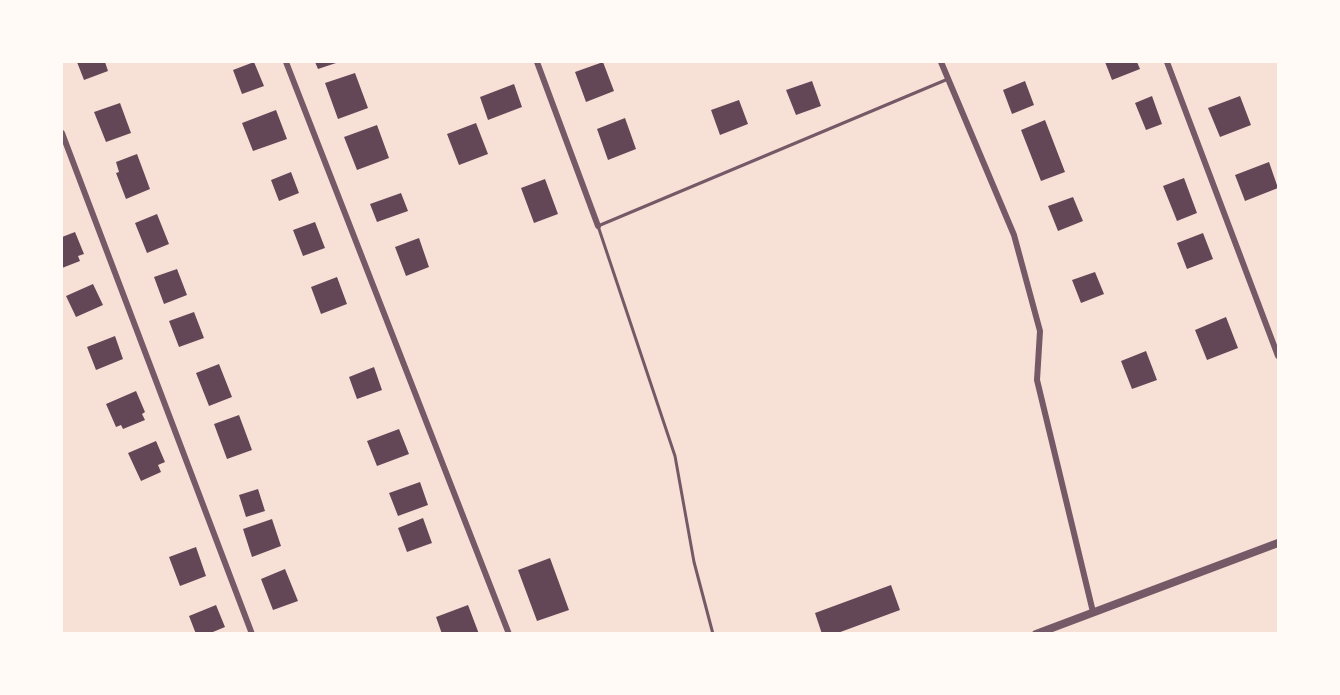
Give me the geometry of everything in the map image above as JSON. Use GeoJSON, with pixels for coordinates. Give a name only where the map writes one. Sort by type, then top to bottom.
{"type":"FeatureCollection","features":[{"type":"Feature","properties":{"kind":"street"},"geometry":{"type":"LineString","coordinates":[[286,62],[509,633]]}},
{"type":"Feature","properties":{"kind":"street"},"geometry":{"type":"LineString","coordinates":[[537,62],[598,226]]}},
{"type":"Feature","properties":{"kind":"street"},"geometry":{"type":"LineString","coordinates":[[941,62],[1014,235],[1040,331],[1037,380],[1093,612]]}},
{"type":"Feature","properties":{"kind":"street"},"geometry":{"type":"LineString","coordinates":[[1167,62],[1278,356]]}},
{"type":"Feature","properties":{"kind":"street"},"geometry":{"type":"LineString","coordinates":[[62,133],[252,633]]}},
{"type":"Feature","properties":{"kind":"street"},"geometry":{"type":"LineString","coordinates":[[1036,633],[1278,543]]}},
{"type":"Feature","properties":{"kind":"lane"},"geometry":{"type":"LineString","coordinates":[[712,633],[694,562],[675,456],[598,226],[948,79]]}},
{"type":"Feature","properties":{"kind":"building"},"geometry":{"type":"Polygon","coordinates":[[[77,62],[105,62],[108,71],[84,80],[77,62]]]}},
{"type":"Feature","properties":{"kind":"building"},"geometry":{"type":"Polygon","coordinates":[[[254,62],[264,86],[242,94],[233,70],[254,62]]]}},
{"type":"Feature","properties":{"kind":"building"},"geometry":{"type":"Polygon","coordinates":[[[315,62],[339,62],[318,69],[315,62]]]}},
{"type":"Feature","properties":{"kind":"building"},"geometry":{"type":"Polygon","coordinates":[[[603,62],[614,91],[586,102],[575,72],[603,62]]]}},
{"type":"Feature","properties":{"kind":"building"},"geometry":{"type":"Polygon","coordinates":[[[1105,62],[1137,62],[1140,69],[1112,80],[1105,62]]]}},
{"type":"Feature","properties":{"kind":"building"},"geometry":{"type":"Polygon","coordinates":[[[355,73],[368,108],[338,119],[325,83],[355,73]]]}},
{"type":"Feature","properties":{"kind":"building"},"geometry":{"type":"Polygon","coordinates":[[[812,81],[821,106],[796,115],[786,90],[812,81]]]}},
{"type":"Feature","properties":{"kind":"building"},"geometry":{"type":"Polygon","coordinates":[[[1025,81],[1034,105],[1012,114],[1003,90],[1025,81]]]}},
{"type":"Feature","properties":{"kind":"building"},"geometry":{"type":"Polygon","coordinates":[[[514,84],[522,107],[488,120],[480,97],[514,84]]]}},
{"type":"Feature","properties":{"kind":"building"},"geometry":{"type":"Polygon","coordinates":[[[1152,96],[1162,124],[1146,130],[1135,103],[1152,96]]]}},
{"type":"Feature","properties":{"kind":"building"},"geometry":{"type":"Polygon","coordinates":[[[1240,96],[1251,125],[1220,137],[1208,108],[1240,96]]]}},
{"type":"Feature","properties":{"kind":"building"},"geometry":{"type":"Polygon","coordinates":[[[739,100],[748,124],[720,135],[711,110],[739,100]]]}},
{"type":"Feature","properties":{"kind":"building"},"geometry":{"type":"Polygon","coordinates":[[[120,103],[131,133],[106,142],[94,112],[120,103]]]}},
{"type":"Feature","properties":{"kind":"building"},"geometry":{"type":"Polygon","coordinates":[[[276,110],[287,139],[253,151],[242,123],[276,110]]]}},
{"type":"Feature","properties":{"kind":"building"},"geometry":{"type":"Polygon","coordinates":[[[625,118],[636,149],[608,160],[597,129],[625,118]]]}},
{"type":"Feature","properties":{"kind":"building"},"geometry":{"type":"Polygon","coordinates":[[[1045,120],[1065,172],[1041,181],[1021,130],[1045,120]]]}},
{"type":"Feature","properties":{"kind":"building"},"geometry":{"type":"Polygon","coordinates":[[[476,123],[488,154],[459,165],[447,134],[476,123]]]}},
{"type":"Feature","properties":{"kind":"building"},"geometry":{"type":"Polygon","coordinates":[[[377,125],[389,158],[357,170],[344,137],[377,125]]]}},
{"type":"Feature","properties":{"kind":"building"},"geometry":{"type":"Polygon","coordinates":[[[137,154],[150,189],[126,199],[116,173],[119,172],[116,162],[137,154]]]}},
{"type":"Feature","properties":{"kind":"building"},"geometry":{"type":"Polygon","coordinates":[[[1269,162],[1278,188],[1245,201],[1235,175],[1269,162]]]}},
{"type":"Feature","properties":{"kind":"building"},"geometry":{"type":"Polygon","coordinates":[[[291,172],[299,193],[279,201],[271,180],[291,172]]]}},
{"type":"Feature","properties":{"kind":"building"},"geometry":{"type":"Polygon","coordinates":[[[1184,178],[1197,213],[1177,221],[1163,186],[1184,178]]]}},
{"type":"Feature","properties":{"kind":"building"},"geometry":{"type":"Polygon","coordinates":[[[545,179],[558,214],[534,223],[521,188],[545,179]]]}},
{"type":"Feature","properties":{"kind":"building"},"geometry":{"type":"Polygon","coordinates":[[[401,193],[408,211],[377,222],[370,204],[401,193]]]}},
{"type":"Feature","properties":{"kind":"building"},"geometry":{"type":"Polygon","coordinates":[[[1073,197],[1083,221],[1058,231],[1048,206],[1073,197]]]}},
{"type":"Feature","properties":{"kind":"building"},"geometry":{"type":"Polygon","coordinates":[[[157,214],[169,244],[147,253],[135,223],[157,214]]]}},
{"type":"Feature","properties":{"kind":"building"},"geometry":{"type":"Polygon","coordinates":[[[315,222],[325,248],[303,256],[293,230],[315,222]]]}},
{"type":"Feature","properties":{"kind":"building"},"geometry":{"type":"Polygon","coordinates":[[[75,232],[84,254],[78,256],[80,261],[62,268],[62,237],[75,232]]]}},
{"type":"Feature","properties":{"kind":"building"},"geometry":{"type":"Polygon","coordinates":[[[1203,233],[1213,259],[1187,269],[1177,243],[1203,233]]]}},
{"type":"Feature","properties":{"kind":"building"},"geometry":{"type":"Polygon","coordinates":[[[419,238],[429,267],[406,276],[395,247],[419,238]]]}},
{"type":"Feature","properties":{"kind":"building"},"geometry":{"type":"Polygon","coordinates":[[[177,269],[187,295],[164,304],[154,277],[177,269]]]}},
{"type":"Feature","properties":{"kind":"building"},"geometry":{"type":"Polygon","coordinates":[[[1095,272],[1104,294],[1081,303],[1072,280],[1095,272]]]}},
{"type":"Feature","properties":{"kind":"building"},"geometry":{"type":"Polygon","coordinates":[[[337,277],[347,304],[321,314],[311,287],[337,277]]]}},
{"type":"Feature","properties":{"kind":"building"},"geometry":{"type":"Polygon","coordinates":[[[93,284],[103,305],[76,317],[66,296],[93,284]]]}},
{"type":"Feature","properties":{"kind":"building"},"geometry":{"type":"Polygon","coordinates":[[[194,312],[204,338],[179,347],[169,321],[194,312]]]}},
{"type":"Feature","properties":{"kind":"building"},"geometry":{"type":"Polygon","coordinates":[[[1226,317],[1238,348],[1207,360],[1195,330],[1226,317]]]}},
{"type":"Feature","properties":{"kind":"building"},"geometry":{"type":"Polygon","coordinates":[[[115,336],[123,359],[96,370],[87,347],[115,336]]]}},
{"type":"Feature","properties":{"kind":"building"},"geometry":{"type":"Polygon","coordinates":[[[1146,351],[1157,380],[1132,389],[1121,361],[1146,351]]]}},
{"type":"Feature","properties":{"kind":"building"},"geometry":{"type":"Polygon","coordinates":[[[219,364],[232,397],[209,406],[196,373],[219,364]]]}},
{"type":"Feature","properties":{"kind":"building"},"geometry":{"type":"Polygon","coordinates":[[[374,367],[382,390],[357,399],[349,377],[374,367]]]}},
{"type":"Feature","properties":{"kind":"building"},"geometry":{"type":"Polygon","coordinates":[[[136,391],[145,412],[142,414],[145,420],[123,429],[121,425],[116,427],[106,404],[136,391]]]}},
{"type":"Feature","properties":{"kind":"building"},"geometry":{"type":"Polygon","coordinates":[[[239,415],[252,450],[227,459],[214,424],[239,415]]]}},
{"type":"Feature","properties":{"kind":"building"},"geometry":{"type":"Polygon","coordinates":[[[399,429],[409,454],[377,466],[367,441],[399,429]]]}},
{"type":"Feature","properties":{"kind":"building"},"geometry":{"type":"Polygon","coordinates":[[[156,441],[165,462],[158,465],[161,472],[141,481],[128,453],[156,441]]]}},
{"type":"Feature","properties":{"kind":"building"},"geometry":{"type":"Polygon","coordinates":[[[420,482],[428,505],[398,516],[389,493],[420,482]]]}},
{"type":"Feature","properties":{"kind":"building"},"geometry":{"type":"Polygon","coordinates":[[[258,489],[265,511],[246,517],[239,495],[258,489]]]}},
{"type":"Feature","properties":{"kind":"building"},"geometry":{"type":"Polygon","coordinates":[[[423,518],[432,543],[407,552],[398,528],[423,518]]]}},
{"type":"Feature","properties":{"kind":"building"},"geometry":{"type":"Polygon","coordinates":[[[272,519],[281,546],[252,557],[243,529],[272,519]]]}},
{"type":"Feature","properties":{"kind":"building"},"geometry":{"type":"Polygon","coordinates":[[[196,547],[206,576],[180,586],[169,557],[196,547]]]}},
{"type":"Feature","properties":{"kind":"building"},"geometry":{"type":"Polygon","coordinates":[[[550,558],[569,610],[537,621],[518,570],[550,558]]]}},
{"type":"Feature","properties":{"kind":"building"},"geometry":{"type":"Polygon","coordinates":[[[285,569],[298,601],[273,610],[261,579],[285,569]]]}},
{"type":"Feature","properties":{"kind":"building"},"geometry":{"type":"Polygon","coordinates":[[[891,585],[900,610],[835,634],[822,634],[815,613],[891,585]]]}},
{"type":"Feature","properties":{"kind":"building"},"geometry":{"type":"Polygon","coordinates":[[[216,605],[225,627],[208,634],[196,634],[189,616],[216,605]]]}},
{"type":"Feature","properties":{"kind":"building"},"geometry":{"type":"Polygon","coordinates":[[[468,605],[479,634],[442,634],[436,617],[468,605]]]}}]}
